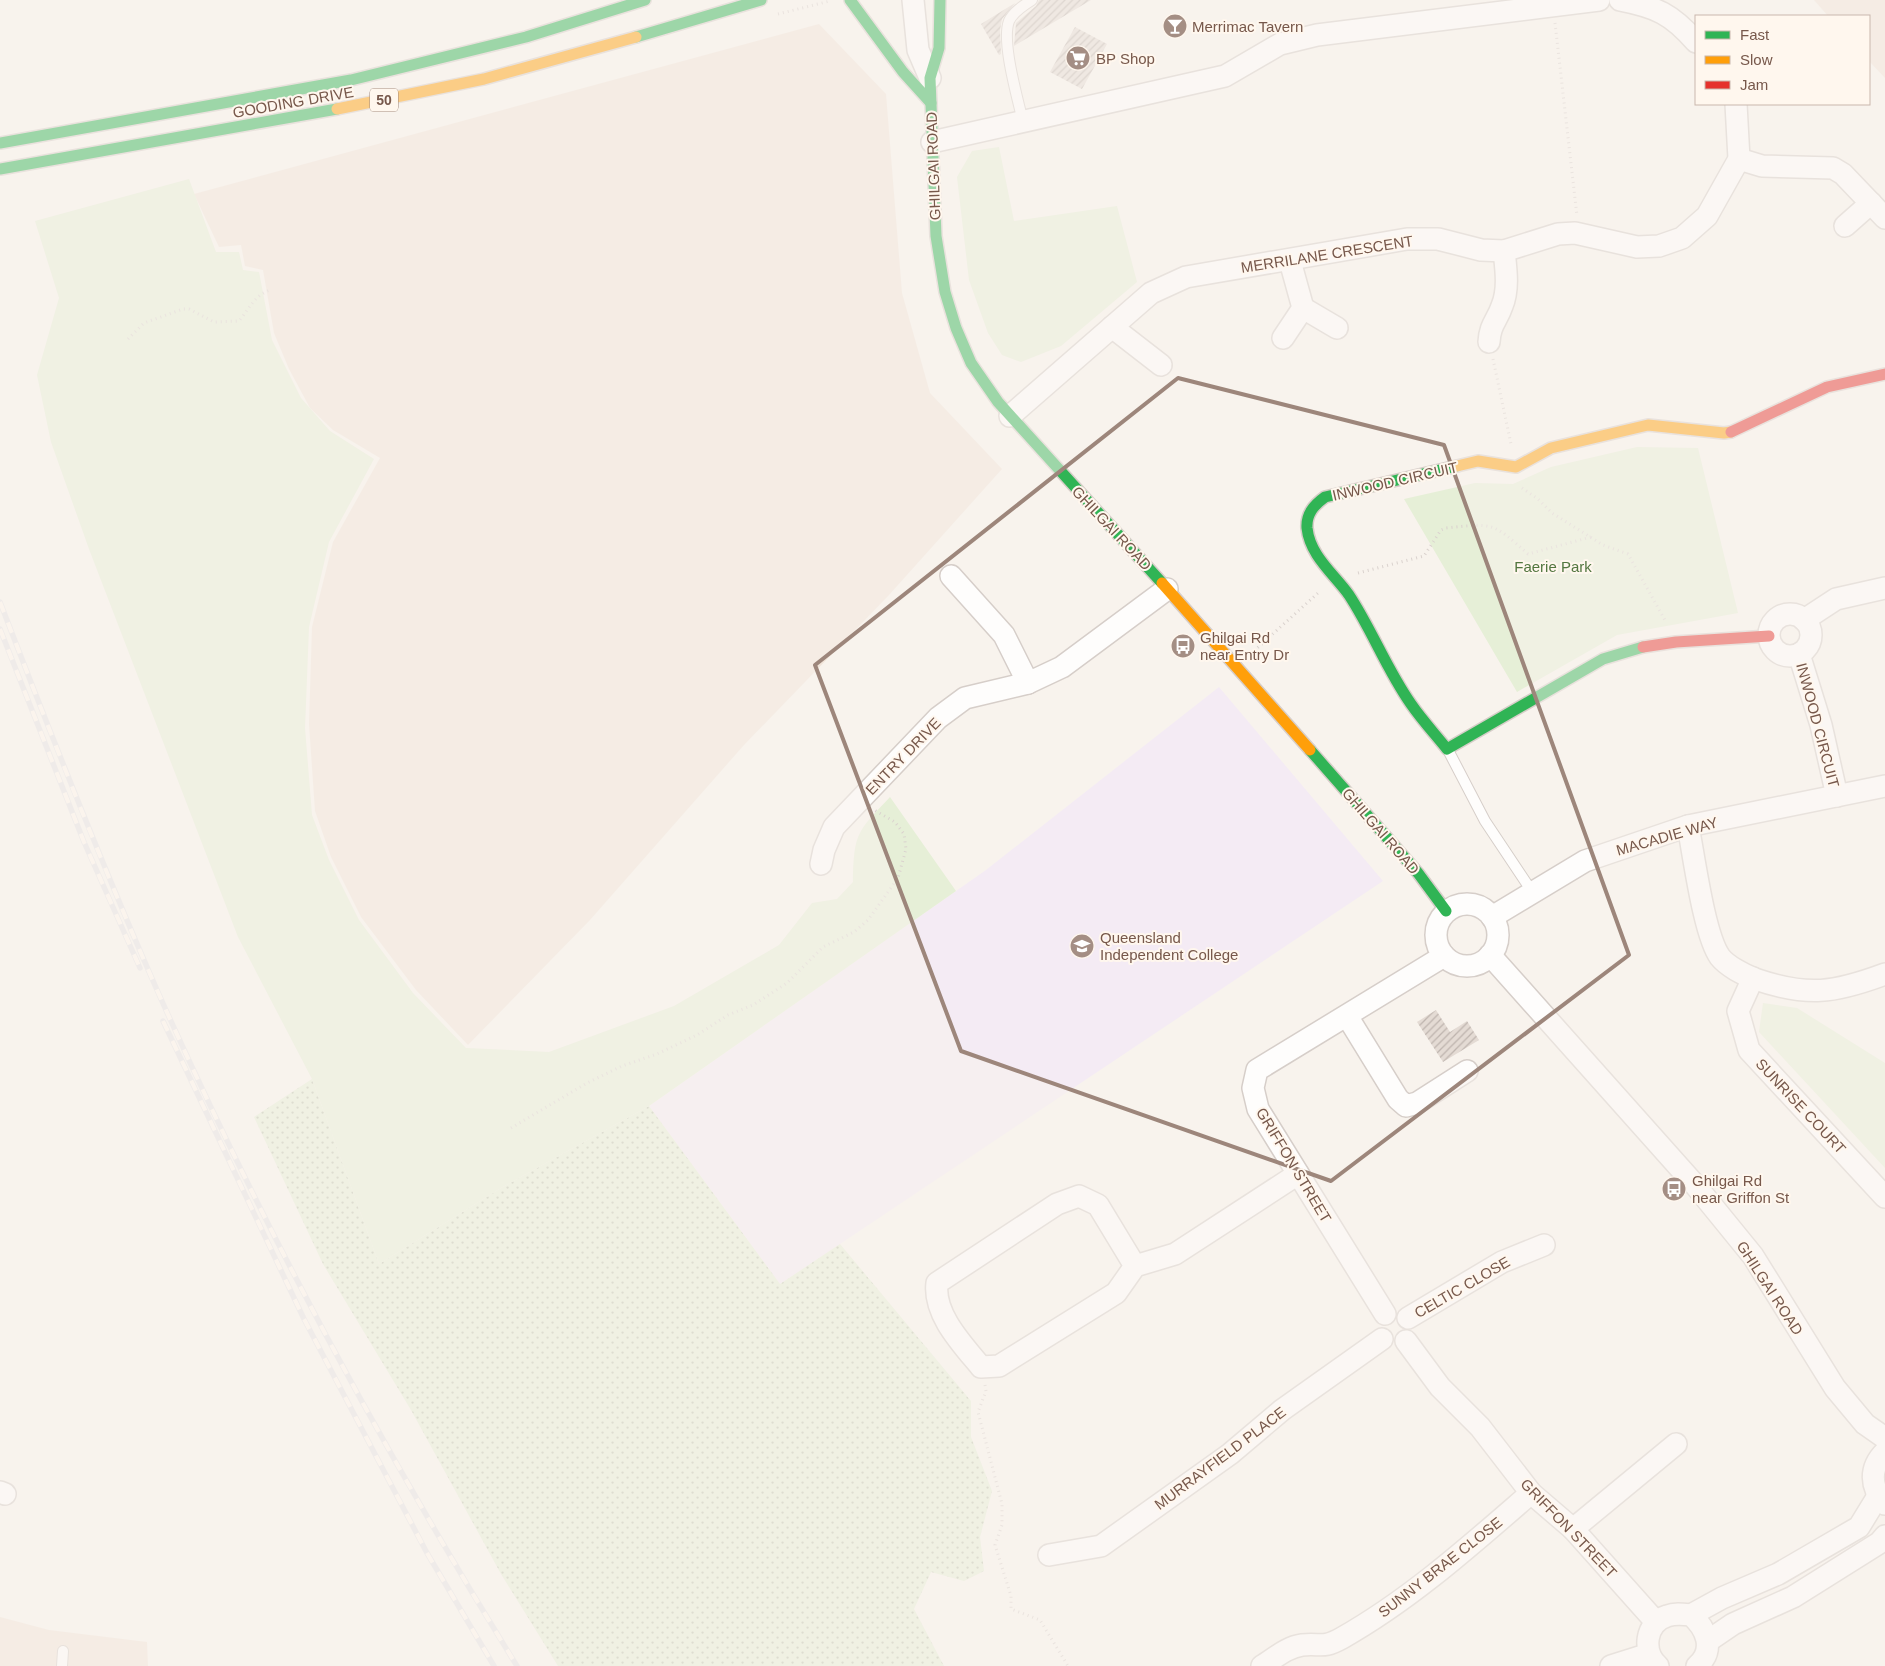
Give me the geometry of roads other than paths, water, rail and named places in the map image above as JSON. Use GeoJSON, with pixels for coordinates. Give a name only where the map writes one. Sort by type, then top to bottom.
{"type":"FeatureCollection","features":[{"type":"Feature","properties":{"kind":"street","name":"GOODING DRIVE"},"geometry":{"type":"LineString","coordinates":[[0,143],[351,80],[516,39],[645,0]]}},
{"type":"Feature","properties":{"kind":"street","name":"GOODING DRIVE"},"geometry":{"type":"LineString","coordinates":[[0,169],[350,107],[446,87],[534,65],[761,0]]}},
{"type":"Feature","properties":{"kind":"street"},"geometry":{"type":"LineString","coordinates":[[850,0],[903,72],[931,103]]}},
{"type":"Feature","properties":{"kind":"street","name":"GHILGAI ROAD"},"geometry":{"type":"LineString","coordinates":[[913,0],[918,50],[930,78]]}},
{"type":"Feature","properties":{"kind":"street","name":"GHILGAI ROAD"},"geometry":{"type":"LineString","coordinates":[[940,0],[939,48],[930,78],[936,236],[940,269],[948,305],[962,344],[973,365],[1010,416],[1167,589],[1418,873],[1446,912]]}},
{"type":"Feature","properties":{"kind":"street"},"geometry":{"type":"LineString","coordinates":[[932,142],[1225,76],[1280,44],[1317,35],[1599,0]]}},
{"type":"Feature","properties":{"kind":"street"},"geometry":{"type":"LineString","coordinates":[[1620,0],[1652,6],[1681,25],[1695,41]]}},
{"type":"Feature","properties":{"kind":"street"},"geometry":{"type":"LineString","coordinates":[[1736,105],[1739,160],[1762,166],[1834,168],[1843,174],[1878,210],[1845,226]]}},
{"type":"Feature","properties":{"kind":"street","name":"MERRILANE CRESCENT"},"geometry":{"type":"LineString","coordinates":[[1010,416],[1151,293],[1186,277],[1290,261],[1407,239],[1438,239],[1481,250],[1504,251],[1558,234],[1576,232],[1637,247],[1659,246],[1682,238],[1707,216],[1739,160]]}},
{"type":"Feature","properties":{"kind":"street"},"geometry":{"type":"LineString","coordinates":[[1489,342],[1490,328],[1503,305],[1506,281],[1504,251]]}},
{"type":"Feature","properties":{"kind":"street"},"geometry":{"type":"LineString","coordinates":[[1290,261],[1303,308],[1337,328]]}},
{"type":"Feature","properties":{"kind":"street"},"geometry":{"type":"LineString","coordinates":[[1283,338],[1303,308]]}},
{"type":"Feature","properties":{"kind":"street"},"geometry":{"type":"LineString","coordinates":[[1112,327],[1161,365]]}},
{"type":"Feature","properties":{"kind":"street","name":"INWOOD CIRCUIT"},"geometry":{"type":"LineString","coordinates":[[1447,749],[1411,704],[1348,594],[1333,580],[1313,551],[1307,522],[1312,508],[1325,497],[1478,461],[1516,467],[1551,448],[1648,425],[1724,433],[1738,430],[1827,387],[1885,374]]}},
{"type":"Feature","properties":{"kind":"street"},"geometry":{"type":"LineString","coordinates":[[951,576],[1004,635],[1028,683]]}},
{"type":"Feature","properties":{"kind":"street"},"geometry":{"type":"LineString","coordinates":[[1447,749],[1603,659],[1633,648],[1676,642],[1769,636],[1772,624],[1781,616],[1793,615],[1804,620],[1836,599],[1885,588]]}},
{"type":"Feature","properties":{"kind":"street","name":"ENTRY DRIVE"},"geometry":{"type":"LineString","coordinates":[[821,864],[824,850],[834,827],[938,718],[966,698],[1028,683],[1062,667],[1167,589]]}},
{"type":"Feature","properties":{"kind":"street","name":"INWOOD CIRCUIT"},"geometry":{"type":"LineString","coordinates":[[1769,636],[1770,644],[1783,655],[1799,654],[1808,646],[1811,636],[1804,620]]}},
{"type":"Feature","properties":{"kind":"street","name":"INWOOD CIRCUIT"},"geometry":{"type":"LineString","coordinates":[[1799,654],[1821,725],[1837,796]]}},
{"type":"Feature","properties":{"kind":"street","name":"MACADIE WAY"},"geometry":{"type":"LineString","coordinates":[[1492,916],[1533,894],[1585,860],[1688,826],[1885,786]]}},
{"type":"Feature","properties":{"kind":"street"},"geometry":{"type":"LineString","coordinates":[[1688,826],[1712,939],[1720,958],[1753,978],[1780,988],[1815,992],[1846,988],[1885,974]]}},
{"type":"Feature","properties":{"kind":"street"},"geometry":{"type":"LineString","coordinates":[[1473,904],[1484,909],[1492,916],[1498,933],[1496,944],[1490,955],[1482,962],[1466,965],[1451,962],[1444,956],[1438,947],[1436,931],[1438,922],[1446,912],[1456,906],[1473,904]]}},
{"type":"Feature","properties":{"kind":"street","name":"GHILGAI ROAD"},"geometry":{"type":"LineString","coordinates":[[1490,955],[1696,1186],[1753,1256],[1805,1343],[1835,1388],[1864,1424]]}},
{"type":"Feature","properties":{"kind":"street","name":"GRIFFON STREET"},"geometry":{"type":"LineString","coordinates":[[1386,1314],[1258,1109],[1253,1088],[1257,1070],[1444,956]]}},
{"type":"Feature","properties":{"kind":"street","name":"SUNRISE COURT"},"geometry":{"type":"LineString","coordinates":[[1753,978],[1738,1011],[1749,1050],[1885,1197]]}},
{"type":"Feature","properties":{"kind":"street"},"geometry":{"type":"LineString","coordinates":[[1348,1016],[1398,1099],[1406,1106],[1417,1103],[1466,1071]]}},
{"type":"Feature","properties":{"kind":"street"},"geometry":{"type":"LineString","coordinates":[[1135,1266],[1098,1205],[1079,1196],[1057,1204],[937,1283],[935,1297],[955,1336],[981,1367],[999,1366],[1116,1293],[1135,1266],[1175,1254],[1298,1174]]}},
{"type":"Feature","properties":{"kind":"street","name":"CELTIC CLOSE"},"geometry":{"type":"LineString","coordinates":[[1408,1318],[1502,1262],[1544,1245]]}},
{"type":"Feature","properties":{"kind":"street"},"geometry":{"type":"LineString","coordinates":[[1398,1312],[1408,1318],[1411,1332],[1406,1341],[1394,1345],[1382,1339],[1378,1326],[1386,1314],[1398,1312]]}},
{"type":"Feature","properties":{"kind":"street","name":"MURRAYFIELD PLACE"},"geometry":{"type":"LineString","coordinates":[[1049,1555],[1101,1546],[1230,1454],[1282,1410],[1382,1339]]}},
{"type":"Feature","properties":{"kind":"street","name":"GRIFFON STREET"},"geometry":{"type":"LineString","coordinates":[[1406,1341],[1440,1387],[1480,1427],[1531,1493],[1573,1529],[1656,1622]]}},
{"type":"Feature","properties":{"kind":"street"},"geometry":{"type":"LineString","coordinates":[[1864,1424],[1885,1438]]}},
{"type":"Feature","properties":{"kind":"street"},"geometry":{"type":"LineString","coordinates":[[1691,1615],[1722,1598],[1778,1574],[1859,1527],[1881,1500],[1873,1477],[1882,1455],[1864,1424]]}},
{"type":"Feature","properties":{"kind":"street"},"geometry":{"type":"LineString","coordinates":[[1573,1529],[1676,1444]]}},
{"type":"Feature","properties":{"kind":"street","name":"SUNNY BRAE CLOSE"},"geometry":{"type":"LineString","coordinates":[[1262,1666],[1288,1649],[1302,1646],[1327,1646],[1370,1622],[1448,1565],[1531,1493]]}},
{"type":"Feature","properties":{"kind":"street"},"geometry":{"type":"LineString","coordinates":[[1708,1641],[1733,1624],[1793,1597],[1879,1543],[1885,1536]]}},
{"type":"Feature","properties":{"kind":"street"},"geometry":{"type":"LineString","coordinates":[[1610,1666],[1654,1660],[1648,1637],[1656,1622],[1665,1616],[1675,1613],[1691,1615],[1700,1623],[1708,1641],[1705,1655],[1697,1666]]}},
{"type":"Feature","properties":{"kind":"lane"},"geometry":{"type":"LineString","coordinates":[[1023,122],[1006,40],[1009,20],[1022,6],[1032,0]]}},
{"type":"Feature","properties":{"kind":"lane"},"geometry":{"type":"LineString","coordinates":[[1447,749],[1485,821],[1533,894]]}},
{"type":"Feature","properties":{"kind":"lane"},"geometry":{"type":"LineString","coordinates":[[62,1666],[63,1650]]}},
{"type":"Feature","properties":{"kind":"railway"},"geometry":{"type":"LineString","coordinates":[[0,602],[78,801],[140,950],[200,1085],[241,1170],[373,1422],[517,1666]]}},
{"type":"Feature","properties":{"kind":"railway"},"geometry":{"type":"LineString","coordinates":[[0,629],[84,842],[140,968]]}},
{"type":"Feature","properties":{"kind":"railway"},"geometry":{"type":"LineString","coordinates":[[163,1021],[304,1319],[427,1553],[494,1666]]}},
{"type":"Feature","properties":{"kind":"place","name":"Merrimac Tavern"},"geometry":{"type":"Point","coordinates":[1175,26]}},
{"type":"Feature","properties":{"kind":"place","name":"BP Shop"},"geometry":{"type":"Point","coordinates":[1078,58]}},
{"type":"Feature","properties":{"kind":"place","name":"Ghilgai Rd near Entry Dr"},"geometry":{"type":"Point","coordinates":[1183,646]}},
{"type":"Feature","properties":{"kind":"place","name":"Queensland Independent College"},"geometry":{"type":"Point","coordinates":[1082,946]}},
{"type":"Feature","properties":{"kind":"place","name":"Ghilgai Rd near Griffon St"},"geometry":{"type":"Point","coordinates":[1674,1189]}},
{"type":"Feature","properties":{"kind":"park label","name":"Faerie Park"},"geometry":{"type":"Point","coordinates":[1553,566]}}]}
